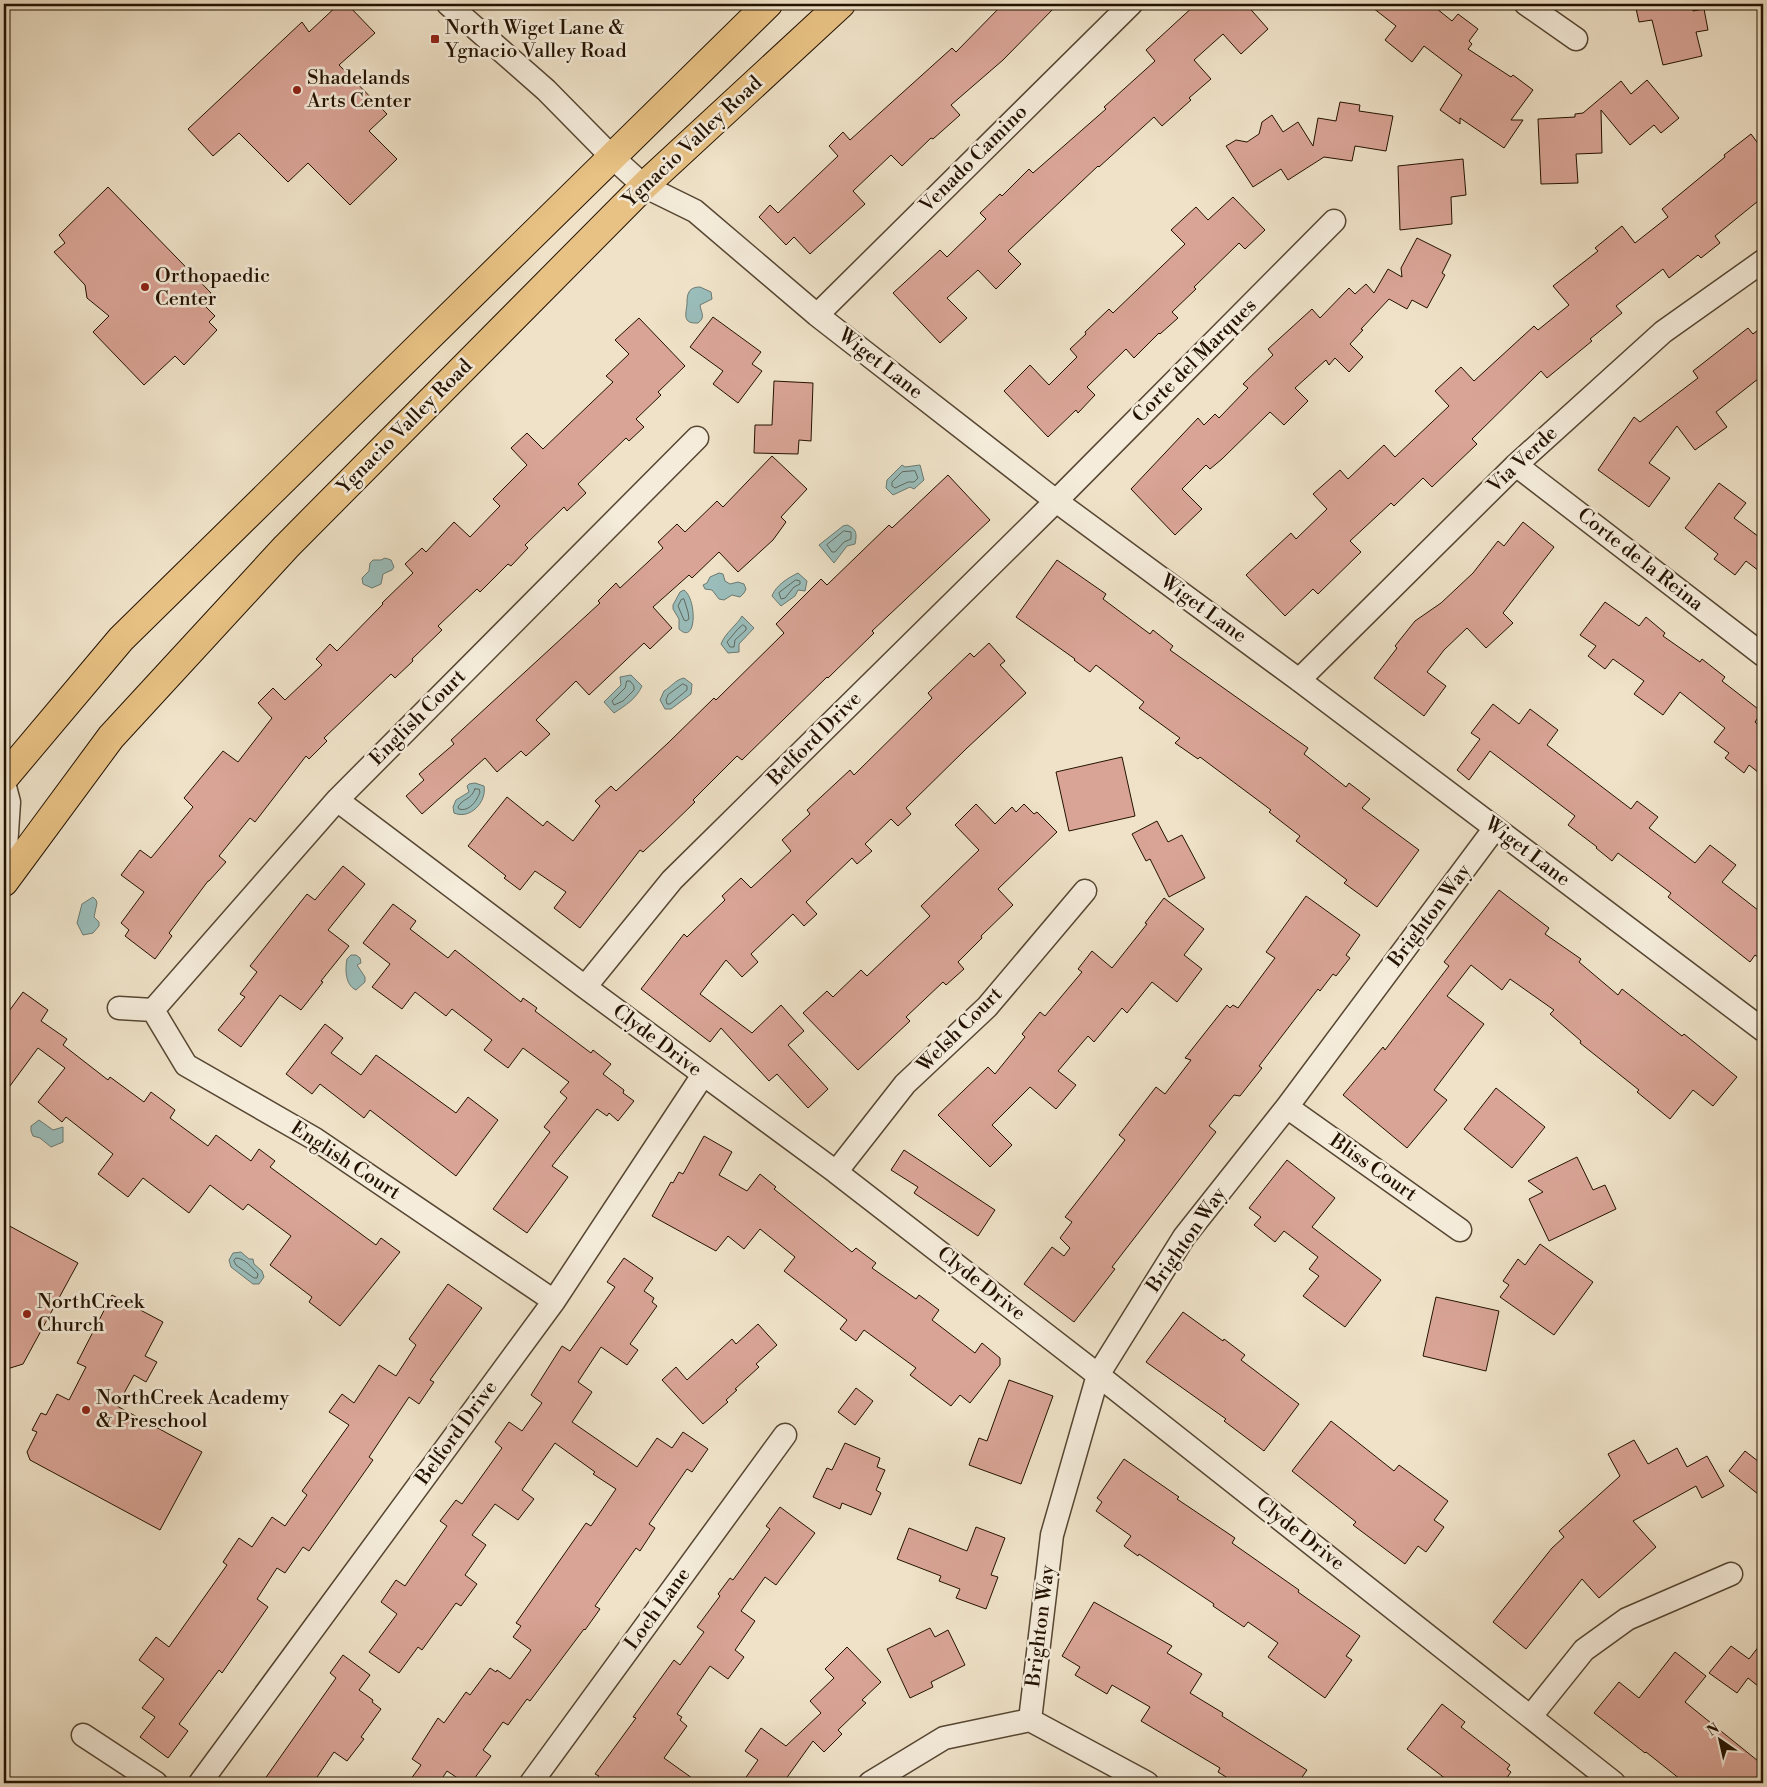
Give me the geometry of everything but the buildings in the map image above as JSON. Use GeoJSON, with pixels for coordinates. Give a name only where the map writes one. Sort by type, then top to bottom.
{"type":"FeatureCollection","features":[{"type":"Feature","properties":{"kind":"highway"},"geometry":{"type":"LineString","coordinates":[[4,778],[121,639],[768,4]]}},
{"type":"Feature","properties":{"kind":"highway","name":"Ygnacio Valley Road"},"geometry":{"type":"LineString","coordinates":[[4,882],[111,737],[286,547],[644,186],[841,4]]}},
{"type":"Feature","properties":{"kind":"street","name":"Wiget Lane"},"geometry":{"type":"LineString","coordinates":[[448,4],[546,90],[612,157],[644,186],[695,211],[817,314],[1056,501],[1300,680],[1763,1030]]}},
{"type":"Feature","properties":{"kind":"street","name":"Venado Camino"},"geometry":{"type":"LineString","coordinates":[[817,314],[1131,4]]}},
{"type":"Feature","properties":{"kind":"street"},"geometry":{"type":"LineString","coordinates":[[1526,4],[1576,39]]}},
{"type":"Feature","properties":{"kind":"street","name":"Corte del Marques"},"geometry":{"type":"LineString","coordinates":[[1056,501],[1334,221]]}},
{"type":"Feature","properties":{"kind":"street","name":"Via Verde"},"geometry":{"type":"LineString","coordinates":[[1300,680],[1516,465],[1663,332],[1763,261]]}},
{"type":"Feature","properties":{"kind":"street","name":"English Court"},"geometry":{"type":"LineString","coordinates":[[554,1300],[315,1139],[186,1065],[153,1010],[337,800],[696,438]]}},
{"type":"Feature","properties":{"kind":"street","name":"Corte de la Reina"},"geometry":{"type":"LineString","coordinates":[[1516,465],[1763,655]]}},
{"type":"Feature","properties":{"kind":"street","name":"Belford Drive"},"geometry":{"type":"LineString","coordinates":[[585,987],[672,880],[1056,501]]}},
{"type":"Feature","properties":{"kind":"street"},"geometry":{"type":"LineString","coordinates":[[4,784],[9,802],[4,855]]}},
{"type":"Feature","properties":{"kind":"street","name":"Clyde Drive"},"geometry":{"type":"LineString","coordinates":[[337,800],[703,1075],[836,1172],[1098,1375],[1614,1783]]}},
{"type":"Feature","properties":{"kind":"street","name":"Brighton Way"},"geometry":{"type":"LineString","coordinates":[[1030,1720],[1052,1535],[1098,1375],[1184,1236],[1287,1107],[1495,828]]}},
{"type":"Feature","properties":{"kind":"street","name":"Welsh Court"},"geometry":{"type":"LineString","coordinates":[[836,1172],[905,1084],[987,1007],[1086,890]]}},
{"type":"Feature","properties":{"kind":"street"},"geometry":{"type":"LineString","coordinates":[[118,1008],[153,1010]]}},
{"type":"Feature","properties":{"kind":"street","name":"Belford Drive"},"geometry":{"type":"LineString","coordinates":[[200,1783],[554,1300],[703,1075]]}},
{"type":"Feature","properties":{"kind":"street","name":"Bliss Court"},"geometry":{"type":"LineString","coordinates":[[1287,1107],[1460,1230]]}},
{"type":"Feature","properties":{"kind":"street","name":"Loch Lane"},"geometry":{"type":"LineString","coordinates":[[531,1783],[785,1435]]}},
{"type":"Feature","properties":{"kind":"street"},"geometry":{"type":"LineString","coordinates":[[1530,1716],[1584,1650],[1627,1619],[1731,1574]]}},
{"type":"Feature","properties":{"kind":"street"},"geometry":{"type":"LineString","coordinates":[[870,1783],[944,1738],[1030,1720],[1147,1783]]}},
{"type":"Feature","properties":{"kind":"street"},"geometry":{"type":"LineString","coordinates":[[83,1735],[156,1783]]}},
{"type":"Feature","properties":{"kind":"water"},"geometry":{"type":"Polygon","coordinates":[[[700,287],[711,292],[712,299],[700,305],[702,319],[698,323],[689,322],[686,318],[687,296],[691,290],[700,287]]]}},
{"type":"Feature","properties":{"kind":"water"},"geometry":{"type":"Polygon","coordinates":[[[902,465],[905,467],[920,465],[924,480],[914,489],[910,487],[893,495],[886,488],[887,480],[902,465]]]}},
{"type":"Feature","properties":{"kind":"water"},"geometry":{"type":"Polygon","coordinates":[[[847,525],[856,532],[855,544],[847,546],[834,563],[819,545],[843,526],[847,525]]]}},
{"type":"Feature","properties":{"kind":"water"},"geometry":{"type":"Polygon","coordinates":[[[385,558],[391,560],[394,567],[383,574],[381,584],[372,588],[363,584],[362,578],[369,571],[370,563],[373,560],[385,558]]]}},
{"type":"Feature","properties":{"kind":"water"},"geometry":{"type":"Polygon","coordinates":[[[719,573],[723,574],[725,581],[730,584],[738,582],[744,584],[746,589],[744,593],[740,597],[732,595],[724,600],[719,599],[712,590],[705,589],[703,585],[707,583],[710,577],[719,573]]]}},
{"type":"Feature","properties":{"kind":"water"},"geometry":{"type":"Polygon","coordinates":[[[798,573],[807,581],[805,591],[798,590],[795,596],[781,606],[772,596],[776,588],[798,573]]]}},
{"type":"Feature","properties":{"kind":"water"},"geometry":{"type":"Polygon","coordinates":[[[684,590],[691,602],[693,611],[692,627],[685,633],[679,629],[679,619],[673,609],[673,605],[680,592],[684,590]]]}},
{"type":"Feature","properties":{"kind":"water"},"geometry":{"type":"Polygon","coordinates":[[[742,616],[754,628],[739,644],[739,652],[728,653],[721,644],[725,636],[742,616]]]}},
{"type":"Feature","properties":{"kind":"water"},"geometry":{"type":"Polygon","coordinates":[[[631,675],[642,686],[640,691],[627,704],[614,713],[604,702],[621,685],[620,677],[631,675]]]}},
{"type":"Feature","properties":{"kind":"water"},"geometry":{"type":"Polygon","coordinates":[[[684,678],[692,684],[691,694],[671,709],[665,709],[660,700],[664,691],[684,678]]]}},
{"type":"Feature","properties":{"kind":"water"},"geometry":{"type":"Polygon","coordinates":[[[475,783],[484,786],[483,798],[480,803],[471,812],[466,814],[454,813],[453,807],[456,800],[469,792],[467,786],[469,784],[475,783]]]}},
{"type":"Feature","properties":{"kind":"water"},"geometry":{"type":"Polygon","coordinates":[[[93,897],[97,903],[94,917],[99,922],[99,926],[93,933],[83,935],[77,923],[82,904],[93,897]]]}},
{"type":"Feature","properties":{"kind":"water"},"geometry":{"type":"Polygon","coordinates":[[[351,955],[356,955],[360,958],[361,963],[357,965],[365,977],[365,982],[356,990],[352,988],[347,976],[347,959],[351,955]]]}},
{"type":"Feature","properties":{"kind":"water"},"geometry":{"type":"Polygon","coordinates":[[[39,1120],[53,1130],[63,1127],[63,1142],[51,1147],[40,1138],[33,1136],[31,1126],[39,1120]]]}},
{"type":"Feature","properties":{"kind":"water"},"geometry":{"type":"Polygon","coordinates":[[[241,1252],[249,1259],[253,1259],[254,1264],[262,1271],[264,1277],[259,1284],[253,1284],[231,1267],[229,1260],[233,1253],[241,1252]]]}},
{"type":"Feature","properties":{"kind":"place","name":"North Wiget Lane & Ygnacio Valley Road"},"geometry":{"type":"Point","coordinates":[435,39]}},
{"type":"Feature","properties":{"kind":"place","name":"Shadelands Arts Center"},"geometry":{"type":"Point","coordinates":[297,90]}},
{"type":"Feature","properties":{"kind":"place","name":"Orthopaedic Center"},"geometry":{"type":"Point","coordinates":[145,287]}},
{"type":"Feature","properties":{"kind":"place","name":"NorthCreek Church"},"geometry":{"type":"Point","coordinates":[27,1314]}},
{"type":"Feature","properties":{"kind":"place","name":"NorthCreek Academy & Preschool"},"geometry":{"type":"Point","coordinates":[86,1410]}}]}
